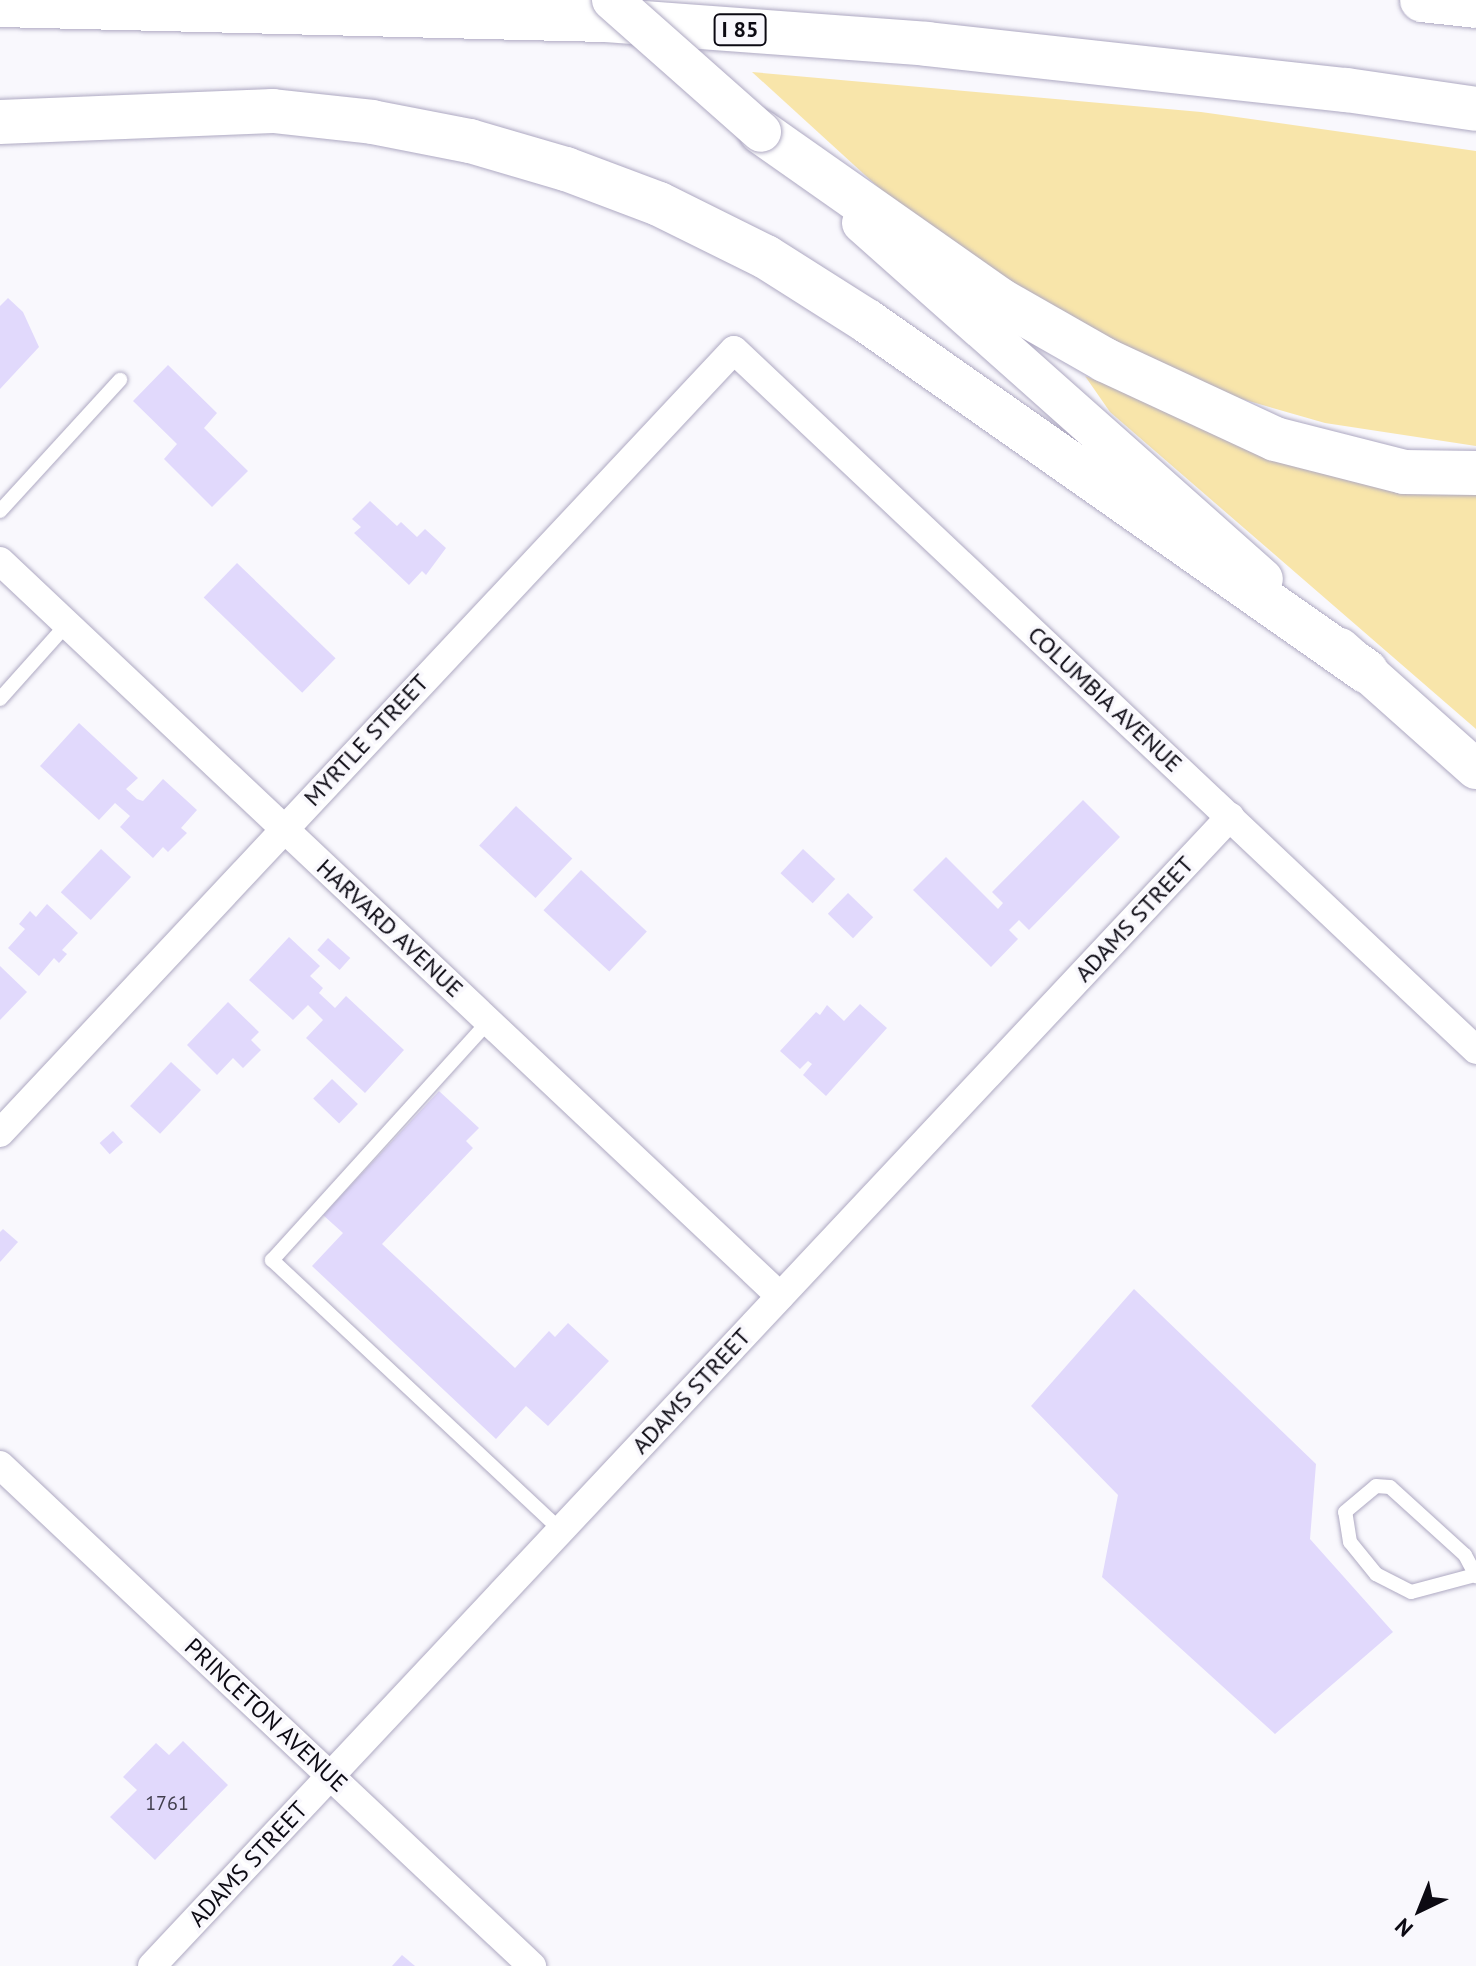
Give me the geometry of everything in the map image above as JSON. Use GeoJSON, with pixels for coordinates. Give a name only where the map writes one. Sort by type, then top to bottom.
{"type":"FeatureCollection","features":[{"type":"Feature","properties":{"kind":"highway"},"geometry":{"type":"LineString","coordinates":[[1422,0],[1476,6]]}},
{"type":"Feature","properties":{"kind":"highway","name":"I 85"},"geometry":{"type":"LineString","coordinates":[[0,5],[619,21],[943,46],[1346,90],[1476,109]]}},
{"type":"Feature","properties":{"kind":"highway"},"geometry":{"type":"LineString","coordinates":[[0,122],[273,111],[372,122],[483,145],[659,204],[766,257],[867,321],[1366,671]]}},
{"type":"Feature","properties":{"kind":"highway"},"geometry":{"type":"LineString","coordinates":[[761,132],[1000,300],[1105,360],[1275,439],[1404,472],[1476,473]]}},
{"type":"Feature","properties":{"kind":"main road"},"geometry":{"type":"LineString","coordinates":[[612,0],[1476,769]]}},
{"type":"Feature","properties":{"kind":"street","name":"COLUMBIA AVENUE"},"geometry":{"type":"LineString","coordinates":[[734,350],[1476,1050]]}},
{"type":"Feature","properties":{"kind":"street","name":"MYRTLE STREET"},"geometry":{"type":"LineString","coordinates":[[0,1133],[734,350]]}},
{"type":"Feature","properties":{"kind":"street","name":"HARVARD AVENUE"},"geometry":{"type":"LineString","coordinates":[[0,561],[780,1296]]}},
{"type":"Feature","properties":{"kind":"street","name":"ADAMS STREET"},"geometry":{"type":"LineString","coordinates":[[152,1966],[1230,817]]}},
{"type":"Feature","properties":{"kind":"street","name":"PRINCETON AVENUE"},"geometry":{"type":"LineString","coordinates":[[0,1465],[532,1966]]}},
{"type":"Feature","properties":{"kind":"lane"},"geometry":{"type":"LineString","coordinates":[[0,511],[120,380]]}},
{"type":"Feature","properties":{"kind":"lane"},"geometry":{"type":"LineString","coordinates":[[0,699],[67,624]]}},
{"type":"Feature","properties":{"kind":"lane"},"geometry":{"type":"LineString","coordinates":[[489,1021],[272,1260],[561,1530]]}},
{"type":"Feature","properties":{"kind":"lane"},"geometry":{"type":"LineString","coordinates":[[1376,1486],[1390,1487],[1465,1555],[1476,1575],[1411,1592],[1376,1574],[1350,1542],[1345,1512],[1376,1486]]}},
{"type":"Feature","properties":{"kind":"shaded area"},"geometry":{"type":"Polygon","coordinates":[[[752,72],[1201,112],[1476,151],[1476,446],[1325,423],[1221,393],[1124,353],[923,228],[752,72]]]}},
{"type":"Feature","properties":{"kind":"shaded area"},"geometry":{"type":"Polygon","coordinates":[[[1085,376],[1251,442],[1476,483],[1476,729],[1110,412],[1085,376]]]}},
{"type":"Feature","properties":{"kind":"building"},"geometry":{"type":"Polygon","coordinates":[[[8,298],[23,312],[39,347],[0,389],[0,306],[8,298]]]}},
{"type":"Feature","properties":{"kind":"building"},"geometry":{"type":"Polygon","coordinates":[[[168,365],[217,413],[204,428],[248,471],[212,507],[164,459],[177,444],[133,401],[168,365]]]}},
{"type":"Feature","properties":{"kind":"building"},"geometry":{"type":"Polygon","coordinates":[[[370,501],[397,526],[401,522],[417,537],[425,529],[446,548],[426,575],[422,571],[409,585],[354,533],[361,527],[352,519],[370,501]]]}},
{"type":"Feature","properties":{"kind":"building"},"geometry":{"type":"Polygon","coordinates":[[[237,563],[336,658],[302,693],[204,598],[237,563]]]}},
{"type":"Feature","properties":{"kind":"building"},"geometry":{"type":"Polygon","coordinates":[[[79,723],[138,778],[126,789],[137,799],[143,801],[163,779],[197,810],[181,828],[187,833],[168,852],[163,847],[153,858],[120,827],[130,816],[115,803],[99,820],[40,766],[79,723]]]}},
{"type":"Feature","properties":{"kind":"building"},"geometry":{"type":"Polygon","coordinates":[[[1083,800],[1120,837],[1029,930],[1019,920],[1009,930],[1018,939],[991,967],[913,890],[946,857],[998,909],[1003,903],[992,892],[1083,800]]]}},
{"type":"Feature","properties":{"kind":"building"},"geometry":{"type":"Polygon","coordinates":[[[516,806],[572,859],[535,898],[479,845],[516,806]]]}},
{"type":"Feature","properties":{"kind":"building"},"geometry":{"type":"Polygon","coordinates":[[[101,849],[131,877],[91,920],[61,892],[101,849]]]}},
{"type":"Feature","properties":{"kind":"building"},"geometry":{"type":"Polygon","coordinates":[[[803,849],[835,879],[813,903],[780,873],[803,849]]]}},
{"type":"Feature","properties":{"kind":"building"},"geometry":{"type":"Polygon","coordinates":[[[581,870],[647,931],[609,972],[543,910],[581,870]]]}},
{"type":"Feature","properties":{"kind":"building"},"geometry":{"type":"Polygon","coordinates":[[[848,893],[873,917],[853,938],[828,914],[848,893]]]}},
{"type":"Feature","properties":{"kind":"building"},"geometry":{"type":"Polygon","coordinates":[[[47,904],[78,933],[62,950],[67,954],[59,963],[54,958],[39,976],[8,948],[25,929],[19,924],[30,911],[36,917],[47,904]]]}},
{"type":"Feature","properties":{"kind":"building"},"geometry":{"type":"Polygon","coordinates":[[[289,937],[320,966],[310,976],[323,988],[319,993],[335,1008],[346,996],[404,1050],[365,1093],[306,1038],[323,1020],[308,1005],[293,1020],[249,980],[289,937]]]}},
{"type":"Feature","properties":{"kind":"building"},"geometry":{"type":"Polygon","coordinates":[[[328,938],[350,958],[340,970],[317,950],[328,938]]]}},
{"type":"Feature","properties":{"kind":"building"},"geometry":{"type":"Polygon","coordinates":[[[0,966],[27,992],[0,1020],[0,966]]]}},
{"type":"Feature","properties":{"kind":"building"},"geometry":{"type":"Polygon","coordinates":[[[228,1002],[259,1032],[251,1040],[261,1050],[243,1068],[233,1058],[217,1075],[187,1045],[228,1002]]]}},
{"type":"Feature","properties":{"kind":"building"},"geometry":{"type":"Polygon","coordinates":[[[860,1004],[887,1028],[826,1096],[803,1075],[812,1064],[808,1061],[800,1069],[780,1051],[816,1012],[820,1015],[827,1005],[844,1021],[860,1004]]]}},
{"type":"Feature","properties":{"kind":"building"},"geometry":{"type":"Polygon","coordinates":[[[171,1062],[201,1090],[160,1134],[130,1106],[171,1062]]]}},
{"type":"Feature","properties":{"kind":"building"},"geometry":{"type":"Polygon","coordinates":[[[332,1079],[358,1104],[339,1123],[313,1098],[332,1079]]]}},
{"type":"Feature","properties":{"kind":"building"},"geometry":{"type":"Polygon","coordinates":[[[439,1091],[479,1128],[466,1141],[473,1148],[382,1244],[515,1368],[549,1331],[555,1337],[568,1323],[609,1361],[548,1426],[526,1406],[496,1439],[312,1266],[343,1233],[323,1215],[439,1091]]]}},
{"type":"Feature","properties":{"kind":"building"},"geometry":{"type":"Polygon","coordinates":[[[113,1131],[123,1142],[110,1154],[100,1143],[113,1131]]]}},
{"type":"Feature","properties":{"kind":"building"},"geometry":{"type":"Polygon","coordinates":[[[3,1229],[18,1242],[0,1262],[0,1232],[3,1229]]]}},
{"type":"Feature","properties":{"kind":"building"},"geometry":{"type":"Polygon","coordinates":[[[1134,1289],[1316,1464],[1310,1539],[1393,1632],[1275,1734],[1102,1577],[1118,1495],[1031,1406],[1134,1289]]]}},
{"type":"Feature","properties":{"kind":"building"},"geometry":{"type":"Polygon","coordinates":[[[183,1741],[228,1785],[155,1860],[110,1817],[137,1790],[123,1777],[156,1743],[169,1755],[183,1741]]]}},
{"type":"Feature","properties":{"kind":"building"},"geometry":{"type":"Polygon","coordinates":[[[402,1955],[415,1966],[392,1966],[402,1955]]]}}]}
